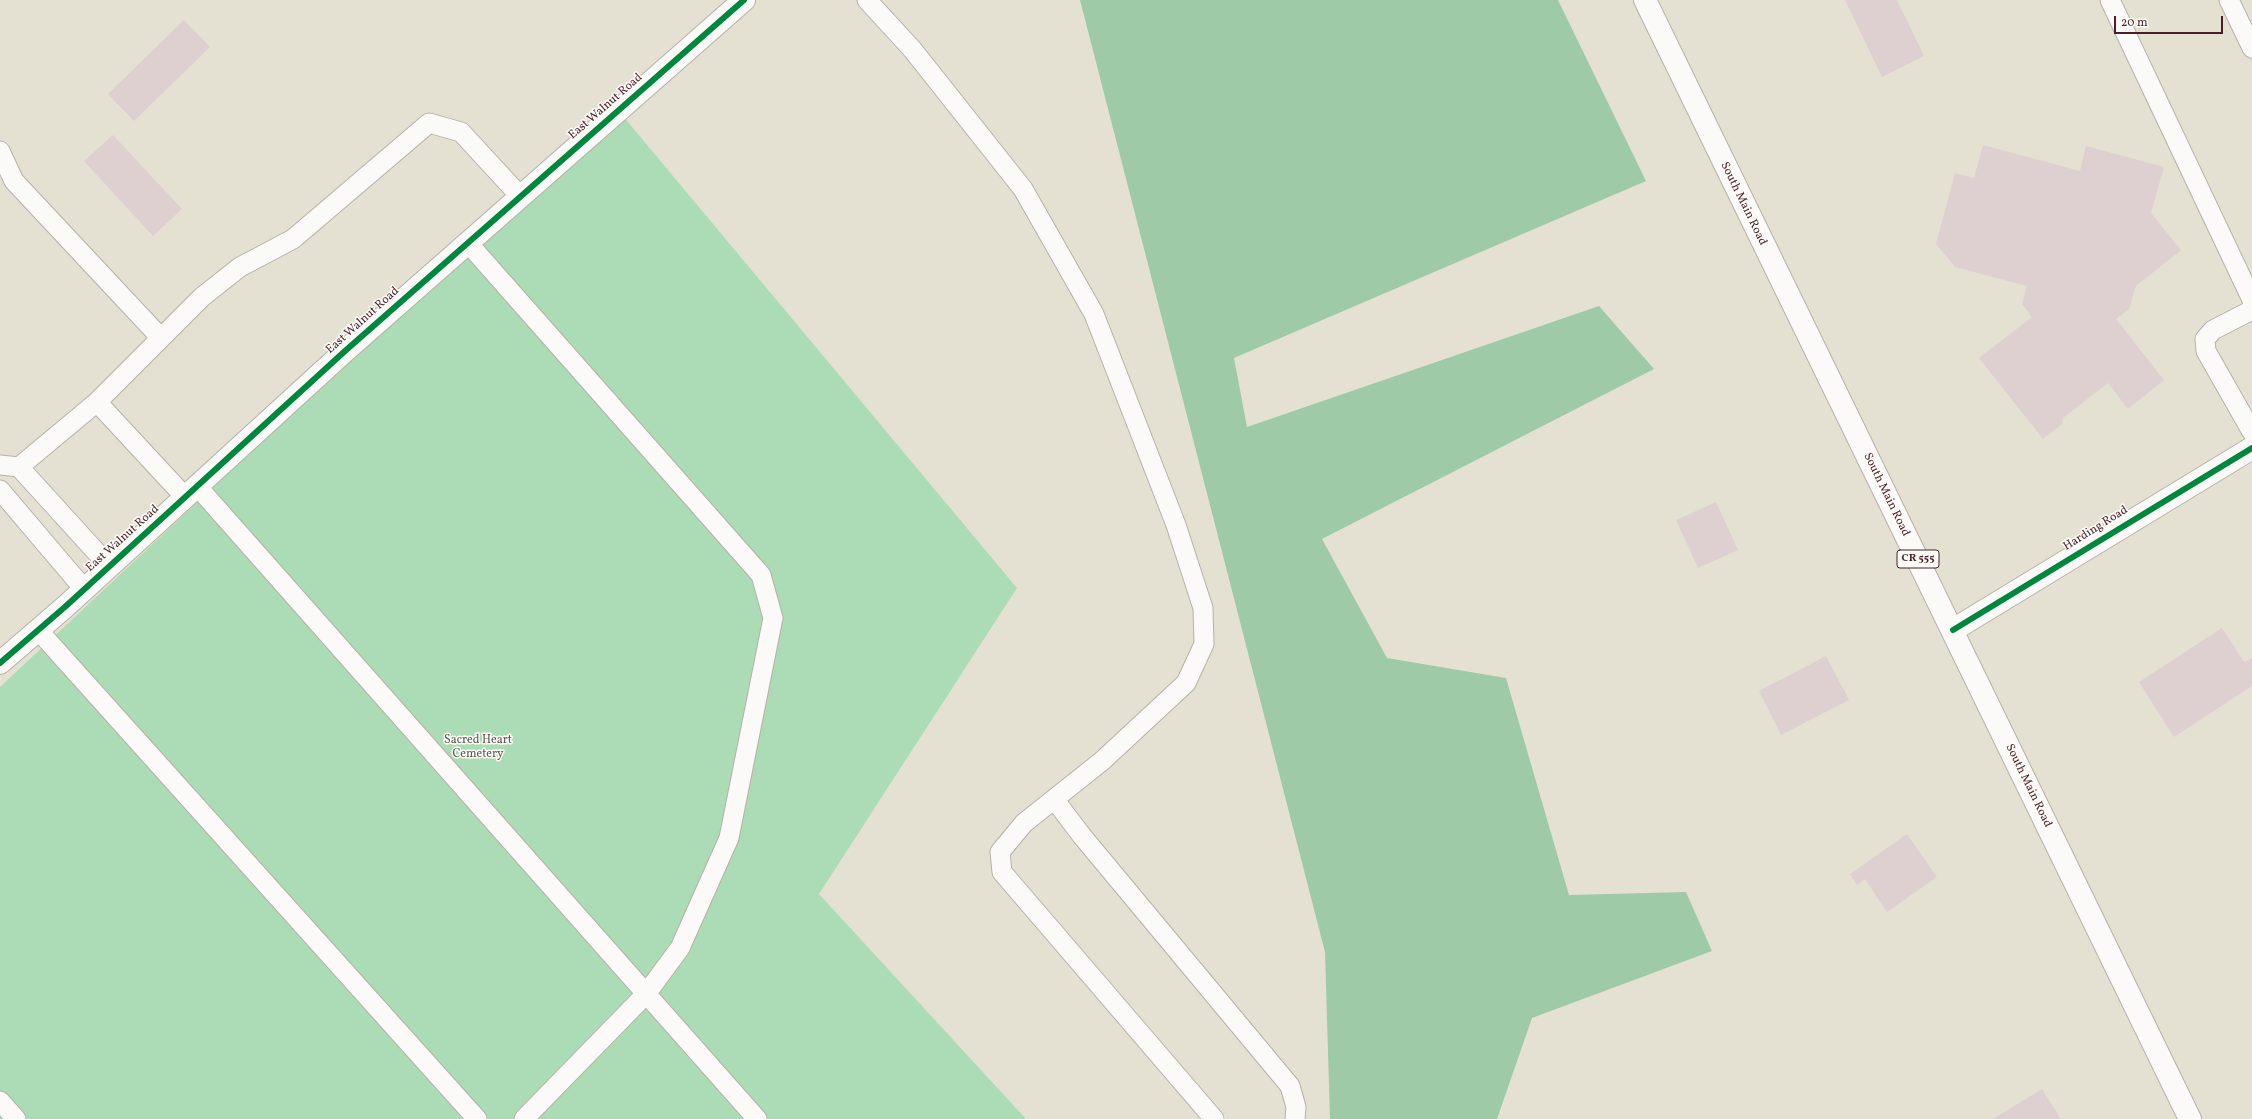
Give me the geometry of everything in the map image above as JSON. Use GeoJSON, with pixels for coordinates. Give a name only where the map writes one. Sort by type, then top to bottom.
{"type":"FeatureCollection","features":[{"type":"Feature","properties":{"kind":"street","name":"East Walnut Road"},"geometry":{"type":"LineString","coordinates":[[0,663],[84,589],[346,351],[744,0]]}},
{"type":"Feature","properties":{"kind":"street","name":"South Main Road"},"geometry":{"type":"LineString","coordinates":[[1645,0],[2190,1119]]}},
{"type":"Feature","properties":{"kind":"street","name":"Harding Road"},"geometry":{"type":"LineString","coordinates":[[1953,630],[2252,448]]}},
{"type":"Feature","properties":{"kind":"lane"},"geometry":{"type":"LineString","coordinates":[[867,0],[912,49],[1023,189],[1094,314],[1176,525],[1203,608],[1204,644],[1186,683],[1102,761],[1024,823],[1000,852],[1002,872],[1214,1119]]}},
{"type":"Feature","properties":{"kind":"lane"},"geometry":{"type":"LineString","coordinates":[[2110,0],[2252,300]]}},
{"type":"Feature","properties":{"kind":"lane"},"geometry":{"type":"LineString","coordinates":[[2229,0],[2252,48]]}},
{"type":"Feature","properties":{"kind":"lane"},"geometry":{"type":"LineString","coordinates":[[19,467],[97,402],[202,296],[240,267],[293,238],[429,123],[461,132],[520,196]]}},
{"type":"Feature","properties":{"kind":"lane"},"geometry":{"type":"LineString","coordinates":[[0,151],[14,181],[160,337]]}},
{"type":"Feature","properties":{"kind":"lane"},"geometry":{"type":"LineString","coordinates":[[468,243],[761,575],[773,618],[729,838],[680,948],[646,994],[524,1119]]}},
{"type":"Feature","properties":{"kind":"lane"},"geometry":{"type":"LineString","coordinates":[[2252,310],[2213,330],[2204,339],[2206,351],[2252,432]]}},
{"type":"Feature","properties":{"kind":"lane"},"geometry":{"type":"LineString","coordinates":[[97,402],[191,492],[646,994],[757,1119]]}},
{"type":"Feature","properties":{"kind":"lane"},"geometry":{"type":"LineString","coordinates":[[0,465],[19,467],[109,566]]}},
{"type":"Feature","properties":{"kind":"lane"},"geometry":{"type":"LineString","coordinates":[[0,490],[84,589]]}},
{"type":"Feature","properties":{"kind":"lane"},"geometry":{"type":"LineString","coordinates":[[38,630],[478,1119]]}},
{"type":"Feature","properties":{"kind":"lane"},"geometry":{"type":"LineString","coordinates":[[1054,799],[1082,836],[1290,1086],[1296,1107],[1295,1119]]}},
{"type":"Feature","properties":{"kind":"lane"},"geometry":{"type":"LineString","coordinates":[[0,1101],[16,1119]]}},
{"type":"Feature","properties":{"kind":"green space"},"geometry":{"type":"Polygon","coordinates":[[[1080,0],[1558,0],[1646,181],[1234,358],[1247,427],[1599,306],[1654,369],[1322,539],[1387,658],[1506,678],[1569,895],[1686,892],[1712,951],[1532,1018],[1497,1119],[1330,1119],[1325,952],[1080,0]]]}},
{"type":"Feature","properties":{"kind":"green space","name":"Sacred Heart Cemetery"},"geometry":{"type":"Polygon","coordinates":[[[617,109],[1017,588],[819,894],[1026,1119],[0,1119],[0,687],[617,109]]]}},
{"type":"Feature","properties":{"kind":"building"},"geometry":{"type":"Polygon","coordinates":[[[1845,0],[1897,0],[1924,56],[1882,77],[1845,0]]]}},
{"type":"Feature","properties":{"kind":"building"},"geometry":{"type":"Polygon","coordinates":[[[184,20],[210,47],[134,121],[108,94],[184,20]]]}},
{"type":"Feature","properties":{"kind":"building"},"geometry":{"type":"Polygon","coordinates":[[[113,135],[182,209],[153,236],[84,161],[113,135]]]}},
{"type":"Feature","properties":{"kind":"building"},"geometry":{"type":"Polygon","coordinates":[[[1983,145],[2080,171],[2086,146],[2164,167],[2151,213],[2181,250],[2136,286],[2129,309],[2116,319],[2164,380],[2128,409],[2108,383],[2063,418],[2062,424],[2043,439],[1979,358],[2032,317],[2022,304],[2027,286],[1955,267],[1936,244],[1955,173],[1974,178],[1983,145]]]}},
{"type":"Feature","properties":{"kind":"building"},"geometry":{"type":"Polygon","coordinates":[[[1716,502],[1738,550],[1698,568],[1676,520],[1716,502]]]}},
{"type":"Feature","properties":{"kind":"building"},"geometry":{"type":"Polygon","coordinates":[[[2222,628],[2244,662],[2252,658],[2252,686],[2174,737],[2139,682],[2222,628]]]}},
{"type":"Feature","properties":{"kind":"building"},"geometry":{"type":"Polygon","coordinates":[[[1826,656],[1849,700],[1781,735],[1759,691],[1826,656]]]}},
{"type":"Feature","properties":{"kind":"building"},"geometry":{"type":"Polygon","coordinates":[[[1907,834],[1937,877],[1887,912],[1865,879],[1857,885],[1850,874],[1907,834]]]}},
{"type":"Feature","properties":{"kind":"building"},"geometry":{"type":"Polygon","coordinates":[[[2042,1089],[2061,1119],[1993,1119],[2042,1089]]]}},
{"type":"Feature","properties":{"kind":"cycle path"},"geometry":{"type":"LineString","coordinates":[[0,663],[66,606],[345,351],[744,0]]}},
{"type":"Feature","properties":{"kind":"cycle path"},"geometry":{"type":"LineString","coordinates":[[1953,630],[2252,448]]}}]}
